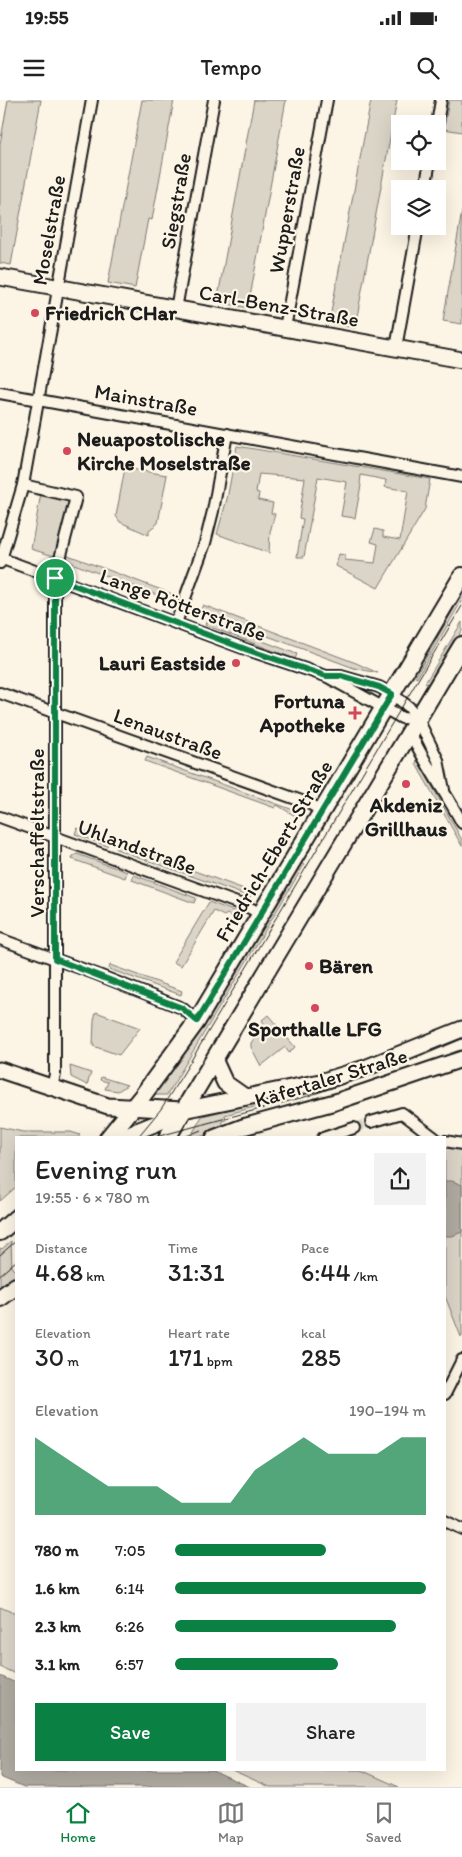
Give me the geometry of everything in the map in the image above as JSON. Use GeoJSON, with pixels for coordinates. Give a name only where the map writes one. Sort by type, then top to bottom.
{"type":"FeatureCollection","features":[{"type":"Feature","properties":{"kind":"main road","name":"Carl-Benz-Straße"},"geometry":{"type":"LineString","coordinates":[[0,277],[462,360]]}},
{"type":"Feature","properties":{"kind":"main road","name":"Friedrich-Ebert-Straße"},"geometry":{"type":"LineString","coordinates":[[114,1136],[126,1132],[134,1108],[197,1021],[462,576]]}},
{"type":"Feature","properties":{"kind":"main road"},"geometry":{"type":"LineString","coordinates":[[168,1136],[410,723],[462,644]]}},
{"type":"Feature","properties":{"kind":"main road","name":"Käfertaler Straße"},"geometry":{"type":"LineString","coordinates":[[0,1070],[108,1106],[183,1110],[320,1082],[365,1068],[461,1029]]}},
{"type":"Feature","properties":{"kind":"main road"},"geometry":{"type":"LineString","coordinates":[[214,1059],[225,1083],[245,1097]]}},
{"type":"Feature","properties":{"kind":"main road","name":"Käfertaler Straße"},"geometry":{"type":"LineString","coordinates":[[219,1136],[242,1127],[334,1102],[462,1059]]}},
{"type":"Feature","properties":{"kind":"main road","name":"Käfertaler Straße"},"geometry":{"type":"LineString","coordinates":[[108,1106],[126,1132]]}},
{"type":"Feature","properties":{"kind":"main road"},"geometry":{"type":"LineString","coordinates":[[126,1132],[157,1123],[183,1110]]}},
{"type":"Feature","properties":{"kind":"main road"},"geometry":{"type":"LineString","coordinates":[[0,1232],[15,1219]]}},
{"type":"Feature","properties":{"kind":"main road"},"geometry":{"type":"LineString","coordinates":[[0,1298],[15,1287]]}},
{"type":"Feature","properties":{"kind":"street","name":"Moselstraße"},"geometry":{"type":"LineString","coordinates":[[1,560],[23,485],[92,100]]}},
{"type":"Feature","properties":{"kind":"street","name":"Siegstraße"},"geometry":{"type":"LineString","coordinates":[[176,310],[214,100]]}},
{"type":"Feature","properties":{"kind":"street","name":"Wupperstraße"},"geometry":{"type":"LineString","coordinates":[[285,328],[327,100]]}},
{"type":"Feature","properties":{"kind":"street"},"geometry":{"type":"LineString","coordinates":[[438,115],[441,100]]}},
{"type":"Feature","properties":{"kind":"street"},"geometry":{"type":"LineString","coordinates":[[396,348],[416,235]]}},
{"type":"Feature","properties":{"kind":"street","name":"Mainstraße"},"geometry":{"type":"LineString","coordinates":[[0,393],[462,477]]}},
{"type":"Feature","properties":{"kind":"street"},"geometry":{"type":"LineString","coordinates":[[176,623],[205,543],[213,511],[227,434]]}},
{"type":"Feature","properties":{"kind":"street"},"geometry":{"type":"LineString","coordinates":[[23,485],[76,497],[55,578]]}},
{"type":"Feature","properties":{"kind":"street","name":"Lange Rötterstraße"},"geometry":{"type":"LineString","coordinates":[[1,560],[409,707],[410,723]]}},
{"type":"Feature","properties":{"kind":"street","name":"Verschaffeltstraße"},"geometry":{"type":"LineString","coordinates":[[52,1088],[55,1074],[55,578]]}},
{"type":"Feature","properties":{"kind":"street","name":"Lange Rötterstraße"},"geometry":{"type":"LineString","coordinates":[[326,676],[341,676],[379,687],[388,701],[410,723]]}},
{"type":"Feature","properties":{"kind":"street","name":"Lenaustraße"},"geometry":{"type":"LineString","coordinates":[[0,693],[310,804],[322,811]]}},
{"type":"Feature","properties":{"kind":"street"},"geometry":{"type":"LineString","coordinates":[[410,723],[426,764],[444,790],[462,823]]}},
{"type":"Feature","properties":{"kind":"street"},"geometry":{"type":"LineString","coordinates":[[410,723],[438,760],[444,790]]}},
{"type":"Feature","properties":{"kind":"street","name":"Uhlandstraße"},"geometry":{"type":"LineString","coordinates":[[0,817],[248,907],[261,914]]}},
{"type":"Feature","properties":{"kind":"street"},"geometry":{"type":"LineString","coordinates":[[0,939],[182,1008],[197,1021]]}},
{"type":"Feature","properties":{"kind":"street"},"geometry":{"type":"LineString","coordinates":[[371,1122],[402,1113],[432,1136]]}},
{"type":"Feature","properties":{"kind":"street"},"geometry":{"type":"LineString","coordinates":[[329,1136],[354,1128]]}},
{"type":"Feature","properties":{"kind":"street"},"geometry":{"type":"LineString","coordinates":[[446,1141],[462,1144]]}},
{"type":"Feature","properties":{"kind":"street"},"geometry":{"type":"LineString","coordinates":[[446,1392],[462,1360]]}},
{"type":"Feature","properties":{"kind":"street"},"geometry":{"type":"LineString","coordinates":[[446,1521],[462,1529]]}},
{"type":"Feature","properties":{"kind":"shaded area"},"geometry":{"type":"Polygon","coordinates":[[[8,100],[41,100],[11,265],[0,263],[0,144],[8,100]]]}},
{"type":"Feature","properties":{"kind":"shaded area"},"geometry":{"type":"Polygon","coordinates":[[[142,100],[174,100],[152,220],[148,219],[135,288],[108,283],[142,100]]]}},
{"type":"Feature","properties":{"kind":"shaded area"},"geometry":{"type":"Polygon","coordinates":[[[254,100],[286,100],[248,308],[217,302],[254,100]]]}},
{"type":"Feature","properties":{"kind":"shaded area"},"geometry":{"type":"Polygon","coordinates":[[[371,100],[397,100],[394,115],[391,115],[391,133],[355,328],[329,323],[371,100]]]}},
{"type":"Feature","properties":{"kind":"shaded area"},"geometry":{"type":"Polygon","coordinates":[[[449,100],[462,100],[462,132],[446,129],[449,100]]]}},
{"type":"Feature","properties":{"kind":"shaded area"},"geometry":{"type":"Polygon","coordinates":[[[462,211],[462,324],[443,321],[462,211]]]}},
{"type":"Feature","properties":{"kind":"shaded area"},"geometry":{"type":"Polygon","coordinates":[[[237,446],[430,479],[425,509],[378,588],[336,566],[339,554],[345,555],[345,560],[375,563],[378,544],[371,542],[375,529],[383,531],[383,537],[400,540],[408,491],[385,487],[386,480],[361,475],[355,518],[341,516],[347,482],[318,477],[304,557],[297,557],[303,519],[299,518],[305,478],[259,474],[256,492],[259,493],[258,500],[273,503],[271,513],[275,514],[270,532],[269,553],[217,534],[227,499],[237,446]]]}},
{"type":"Feature","properties":{"kind":"shaded area"},"geometry":{"type":"Polygon","coordinates":[[[125,468],[167,475],[158,523],[149,530],[149,535],[120,522],[116,516],[125,468]]]}},
{"type":"Feature","properties":{"kind":"shaded area"},"geometry":{"type":"Polygon","coordinates":[[[41,493],[71,501],[57,557],[31,549],[41,493]]]}},
{"type":"Feature","properties":{"kind":"shaded area"},"geometry":{"type":"Polygon","coordinates":[[[68,555],[175,595],[173,601],[66,561],[68,555]]]}},
{"type":"Feature","properties":{"kind":"shaded area"},"geometry":{"type":"Polygon","coordinates":[[[462,594],[462,600],[417,678],[415,677],[462,594]]]}},
{"type":"Feature","properties":{"kind":"shaded area"},"geometry":{"type":"Polygon","coordinates":[[[203,605],[378,673],[354,668],[200,611],[203,605]]]}},
{"type":"Feature","properties":{"kind":"shaded area"},"geometry":{"type":"Polygon","coordinates":[[[207,620],[297,654],[295,659],[205,625],[207,620]]]}},
{"type":"Feature","properties":{"kind":"shaded area"},"geometry":{"type":"Polygon","coordinates":[[[462,622],[462,631],[430,685],[425,683],[462,622]]]}},
{"type":"Feature","properties":{"kind":"shaded area"},"geometry":{"type":"Polygon","coordinates":[[[147,757],[299,812],[297,817],[277,805],[275,808],[145,761],[147,757]]]}},
{"type":"Feature","properties":{"kind":"shaded area"},"geometry":{"type":"Polygon","coordinates":[[[417,759],[462,840],[462,846],[416,764],[417,759]]]}},
{"type":"Feature","properties":{"kind":"shaded area"},"geometry":{"type":"Polygon","coordinates":[[[77,828],[109,840],[107,846],[75,834],[77,828]]]}},
{"type":"Feature","properties":{"kind":"shaded area"},"geometry":{"type":"Polygon","coordinates":[[[118,843],[252,892],[250,897],[116,849],[118,843]]]}},
{"type":"Feature","properties":{"kind":"shaded area"},"geometry":{"type":"Polygon","coordinates":[[[77,854],[127,872],[125,878],[72,859],[77,854]]]}},
{"type":"Feature","properties":{"kind":"shaded area"},"geometry":{"type":"Polygon","coordinates":[[[299,862],[304,865],[167,1095],[152,1095],[299,862]]]}},
{"type":"Feature","properties":{"kind":"shaded area"},"geometry":{"type":"Polygon","coordinates":[[[134,875],[196,898],[194,903],[132,880],[134,875]]]}},
{"type":"Feature","properties":{"kind":"shaded area"},"geometry":{"type":"Polygon","coordinates":[[[209,902],[239,913],[236,919],[227,914],[224,916],[214,911],[181,966],[173,962],[209,902]]]}},
{"type":"Feature","properties":{"kind":"shaded area"},"geometry":{"type":"Polygon","coordinates":[[[110,965],[182,991],[181,995],[109,969],[110,965]]]}},
{"type":"Feature","properties":{"kind":"shaded area"},"geometry":{"type":"Polygon","coordinates":[[[96,1012],[140,1028],[119,1055],[93,1046],[96,1012]]]}},
{"type":"Feature","properties":{"kind":"shaded area"},"geometry":{"type":"Polygon","coordinates":[[[268,1015],[295,1047],[289,1053],[285,1047],[261,1066],[251,1047],[251,1043],[264,1024],[262,1020],[268,1015]]]}},
{"type":"Feature","properties":{"kind":"shaded area"},"geometry":{"type":"Polygon","coordinates":[[[70,1066],[91,1073],[87,1085],[71,1077],[70,1066]]]}},
{"type":"Feature","properties":{"kind":"shaded area"},"geometry":{"type":"Polygon","coordinates":[[[101,1077],[127,1085],[118,1091],[105,1089],[108,1082],[100,1080],[101,1077]]]}},
{"type":"Feature","properties":{"kind":"shaded area"},"geometry":{"type":"Polygon","coordinates":[[[328,1085],[328,1087],[225,1115],[226,1120],[222,1121],[224,1127],[202,1136],[191,1136],[202,1116],[328,1085]]]}},
{"type":"Feature","properties":{"kind":"shaded area"},"geometry":{"type":"Polygon","coordinates":[[[0,1127],[23,1132],[71,1132],[80,1135],[15,1136],[15,1188],[0,1201],[0,1127]]]}},
{"type":"Feature","properties":{"kind":"shaded area"},"geometry":{"type":"Polygon","coordinates":[[[446,1147],[462,1149],[461,1337],[446,1299],[446,1147]]]}},
{"type":"Feature","properties":{"kind":"shaded area"},"geometry":{"type":"Polygon","coordinates":[[[446,1181],[462,1185],[462,1232],[446,1236],[446,1181]]]}},
{"type":"Feature","properties":{"kind":"shaded area"},"geometry":{"type":"Polygon","coordinates":[[[11,1241],[12,1268],[15,1271],[15,1279],[0,1288],[0,1248],[2,1249],[11,1241]]]}},
{"type":"Feature","properties":{"kind":"shaded area"},"geometry":{"type":"Polygon","coordinates":[[[0,1607],[15,1614],[15,1674],[0,1667],[0,1607]]]}},
{"type":"Feature","properties":{"kind":"shaded area"},"geometry":{"type":"Polygon","coordinates":[[[0,1676],[15,1683],[15,1771],[214,1771],[250,1787],[24,1787],[0,1777],[0,1676]]]}},
{"type":"Feature","properties":{"kind":"shaded area"},"geometry":{"type":"Polygon","coordinates":[[[234,1771],[363,1771],[399,1787],[270,1787],[234,1771]]]}},
{"type":"Feature","properties":{"kind":"tunnel"},"geometry":{"type":"LineString","coordinates":[[354,1128],[371,1122]]}},
{"type":"Feature","properties":{"kind":"tram line"},"geometry":{"type":"LineString","coordinates":[[139,1136],[161,1109],[186,1069],[462,606]]}},
{"type":"Feature","properties":{"kind":"tram line"},"geometry":{"type":"LineString","coordinates":[[159,1136],[308,1096],[400,1065],[462,1039]]}},
{"type":"Feature","properties":{"kind":"tram line"},"geometry":{"type":"LineString","coordinates":[[187,1136],[201,1130]]}},
{"type":"Feature","properties":{"kind":"tram line"},"geometry":{"type":"LineString","coordinates":[[0,1255],[15,1242]]}},
{"type":"Feature","properties":{"kind":"tram line"},"geometry":{"type":"LineString","coordinates":[[0,1275],[15,1262]]}},
{"type":"Feature","properties":{"kind":"place","name":"Friedrich CHar"},"geometry":{"type":"Point","coordinates":[35,313]}},
{"type":"Feature","properties":{"kind":"place","name":"Neuapostolische Kirche Moselstraße"},"geometry":{"type":"Point","coordinates":[67,451]}},
{"type":"Feature","properties":{"kind":"place","name":"Lauri Eastside"},"geometry":{"type":"Point","coordinates":[236,663]}},
{"type":"Feature","properties":{"kind":"place","name":"Fortuna Apotheke"},"geometry":{"type":"Point","coordinates":[355,713]}},
{"type":"Feature","properties":{"kind":"place","name":"Akdeniz Grillhaus"},"geometry":{"type":"Point","coordinates":[406,784]}},
{"type":"Feature","properties":{"kind":"place","name":"Bären"},"geometry":{"type":"Point","coordinates":[309,966]}},
{"type":"Feature","properties":{"kind":"place","name":"Sporthalle LFG"},"geometry":{"type":"Point","coordinates":[315,1008]}},
{"type":"Feature","properties":{"kind":"route"},"geometry":{"type":"LineString","coordinates":[[55,578],[248,650],[326,676],[341,676],[379,687],[392,694],[197,1021],[187,1010],[55,959],[55,578]]}}]}
